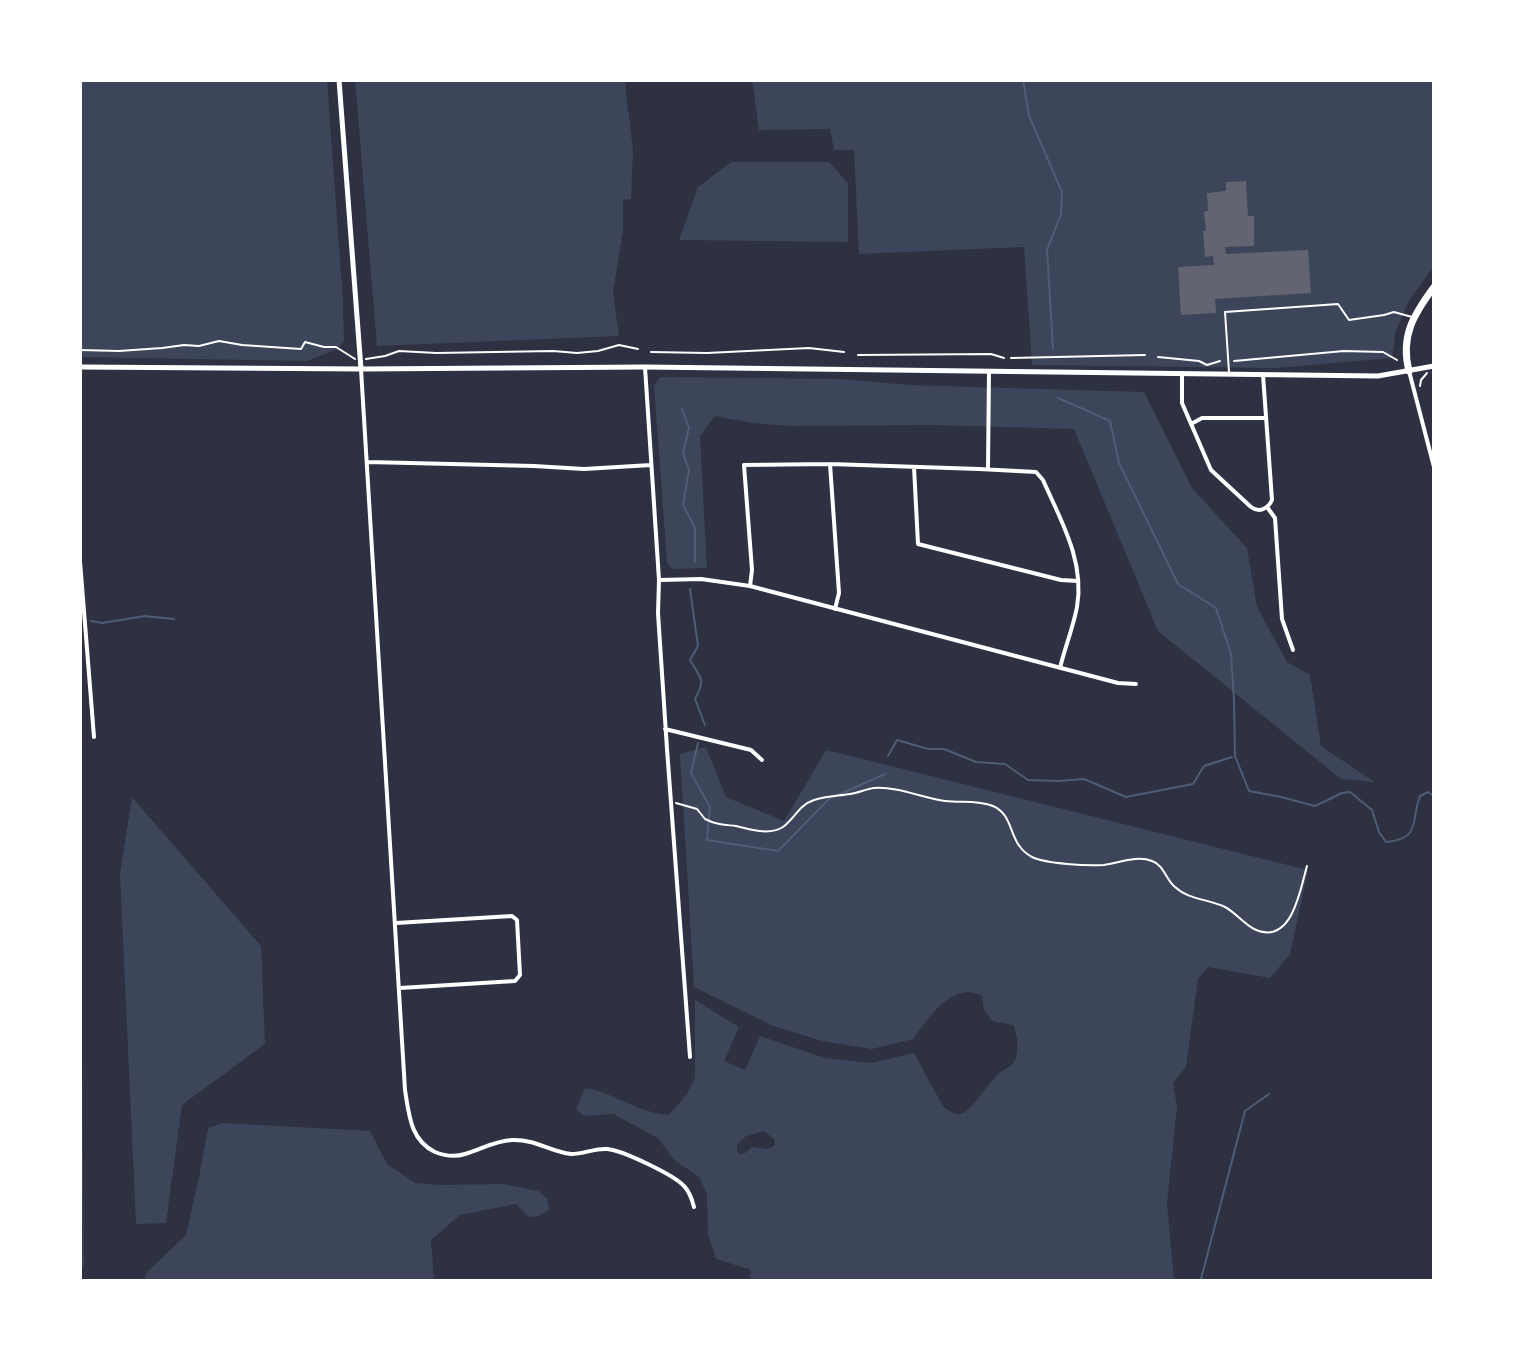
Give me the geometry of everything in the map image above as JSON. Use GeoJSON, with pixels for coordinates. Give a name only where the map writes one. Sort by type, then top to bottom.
{"type":"FeatureCollection","features":[{"type":"Feature","properties":{"kind":"highway"},"geometry":{"type":"LineString","coordinates":[[1409,371],[1405,340],[1414,318],[1434,287]]}},
{"type":"Feature","properties":{"kind":"street"},"geometry":{"type":"LineString","coordinates":[[339,80],[368,462],[405,1090],[410,1121],[416,1137],[441,1154],[460,1155],[493,1143],[517,1140],[571,1154],[617,1150],[680,1181],[694,1207]]}},
{"type":"Feature","properties":{"kind":"street"},"geometry":{"type":"LineString","coordinates":[[80,367],[645,367],[1378,376],[1433,369]]}},
{"type":"Feature","properties":{"kind":"street"},"geometry":{"type":"LineString","coordinates":[[645,367],[665,729],[690,1057]]}},
{"type":"Feature","properties":{"kind":"street"},"geometry":{"type":"LineString","coordinates":[[988,469],[989,371]]}},
{"type":"Feature","properties":{"kind":"street"},"geometry":{"type":"LineString","coordinates":[[1409,371],[1434,467]]}},
{"type":"Feature","properties":{"kind":"street"},"geometry":{"type":"LineString","coordinates":[[1182,373],[1182,403],[1213,473],[1259,510],[1267,507],[1272,500],[1263,375]]}},
{"type":"Feature","properties":{"kind":"street"},"geometry":{"type":"LineString","coordinates":[[1191,424],[1202,418],[1266,418]]}},
{"type":"Feature","properties":{"kind":"street"},"geometry":{"type":"LineString","coordinates":[[368,462],[584,469],[651,465]]}},
{"type":"Feature","properties":{"kind":"street"},"geometry":{"type":"LineString","coordinates":[[830,464],[839,593],[835,609]]}},
{"type":"Feature","properties":{"kind":"street"},"geometry":{"type":"LineString","coordinates":[[750,586],[752,570],[744,465],[830,464],[1029,471],[1040,475],[1074,551],[1078,581],[1076,608],[1060,668]]}},
{"type":"Feature","properties":{"kind":"street"},"geometry":{"type":"LineString","coordinates":[[914,467],[918,544],[1061,580],[1078,581]]}},
{"type":"Feature","properties":{"kind":"street"},"geometry":{"type":"LineString","coordinates":[[1267,507],[1275,518],[1282,619],[1293,650]]}},
{"type":"Feature","properties":{"kind":"street"},"geometry":{"type":"LineString","coordinates":[[80,561],[94,737]]}},
{"type":"Feature","properties":{"kind":"street"},"geometry":{"type":"LineString","coordinates":[[659,580],[701,579],[750,586],[1118,683],[1136,684]]}},
{"type":"Feature","properties":{"kind":"street"},"geometry":{"type":"LineString","coordinates":[[665,729],[751,750],[762,760]]}},
{"type":"Feature","properties":{"kind":"street"},"geometry":{"type":"LineString","coordinates":[[396,923],[512,916],[517,920],[520,975],[515,981],[400,988]]}},
{"type":"Feature","properties":{"kind":"lane"},"geometry":{"type":"LineString","coordinates":[[1229,374],[1225,312],[1338,304],[1349,320],[1394,312],[1414,318]]}},
{"type":"Feature","properties":{"kind":"path"},"geometry":{"type":"LineString","coordinates":[[80,350],[199,346],[219,341],[301,349],[305,342],[336,347],[355,359]]}},
{"type":"Feature","properties":{"kind":"path"},"geometry":{"type":"LineString","coordinates":[[367,359],[399,351],[577,353],[619,345],[638,349]]}},
{"type":"Feature","properties":{"kind":"path"},"geometry":{"type":"LineString","coordinates":[[651,352],[707,353],[809,348],[844,352]]}},
{"type":"Feature","properties":{"kind":"path"},"geometry":{"type":"LineString","coordinates":[[1233,361],[1344,351],[1383,352],[1397,360]]}},
{"type":"Feature","properties":{"kind":"path"},"geometry":{"type":"LineString","coordinates":[[858,355],[991,354],[1004,358]]}},
{"type":"Feature","properties":{"kind":"path"},"geometry":{"type":"LineString","coordinates":[[1011,358],[1145,355]]}},
{"type":"Feature","properties":{"kind":"path"},"geometry":{"type":"LineString","coordinates":[[1158,357],[1199,361],[1207,365],[1220,361]]}},
{"type":"Feature","properties":{"kind":"path"},"geometry":{"type":"LineString","coordinates":[[1420,386],[1421,380],[1433,369]]}},
{"type":"Feature","properties":{"kind":"path"},"geometry":{"type":"LineString","coordinates":[[671,803],[697,809],[712,822],[762,831],[783,827],[812,800],[874,788],[946,801],[991,805],[1005,815],[1014,839],[1031,857],[1083,865],[1148,859],[1161,866],[1172,885],[1185,895],[1218,904],[1264,933],[1271,933],[1287,922],[1294,910],[1307,866]]}},
{"type":"Feature","properties":{"kind":"shaded area"},"geometry":{"type":"Polygon","coordinates":[[[80,80],[327,80],[343,301],[344,341],[338,349],[307,361],[80,357],[80,80]]]}},
{"type":"Feature","properties":{"kind":"shaded area"},"geometry":{"type":"Polygon","coordinates":[[[355,80],[627,80],[625,85],[633,150],[631,199],[623,200],[623,230],[613,293],[619,336],[377,346],[355,80]]]}},
{"type":"Feature","properties":{"kind":"shaded area"},"geometry":{"type":"Polygon","coordinates":[[[752,80],[1434,80],[1434,266],[1410,299],[1396,330],[1392,358],[1275,368],[1032,365],[1024,247],[859,254],[854,150],[834,150],[830,129],[759,130],[752,80]]]}},
{"type":"Feature","properties":{"kind":"shaded area"},"geometry":{"type":"Polygon","coordinates":[[[731,162],[829,162],[848,183],[848,242],[679,240],[698,187],[731,162]]]}},
{"type":"Feature","properties":{"kind":"shaded area"},"geometry":{"type":"Polygon","coordinates":[[[661,377],[843,379],[909,385],[1144,392],[1192,488],[1247,548],[1257,607],[1287,662],[1310,675],[1321,746],[1375,782],[1341,779],[1158,631],[1074,429],[931,425],[789,426],[715,416],[700,436],[707,568],[672,569],[667,563],[654,385],[661,377]]]}},
{"type":"Feature","properties":{"kind":"shaded area"},"geometry":{"type":"Polygon","coordinates":[[[706,747],[726,797],[784,821],[826,750],[1308,870],[1290,954],[1270,978],[1208,967],[1198,979],[1186,1067],[1173,1083],[1177,1107],[1167,1203],[1174,1281],[750,1281],[751,1270],[716,1259],[708,1234],[707,1194],[699,1177],[674,1160],[658,1138],[613,1114],[584,1116],[576,1109],[585,1088],[668,1115],[684,1098],[695,1077],[695,1000],[739,1027],[724,1061],[745,1070],[760,1036],[825,1058],[871,1063],[914,1053],[944,1108],[958,1115],[964,1113],[998,1074],[1013,1063],[1017,1041],[1013,1025],[992,1021],[984,1010],[982,996],[971,992],[961,993],[942,1004],[913,1039],[872,1049],[822,1041],[773,1026],[694,987],[680,754],[706,747]],[[764,1131],[746,1136],[737,1145],[737,1151],[739,1154],[752,1147],[768,1149],[774,1146],[775,1140],[764,1131]]]}},
{"type":"Feature","properties":{"kind":"shaded area"},"geometry":{"type":"Polygon","coordinates":[[[132,797],[261,946],[265,1044],[182,1105],[166,1223],[136,1224],[120,874],[132,797]]]}},
{"type":"Feature","properties":{"kind":"shaded area"},"geometry":{"type":"Polygon","coordinates":[[[80,829],[84,1265],[80,1272],[80,829]]]}},
{"type":"Feature","properties":{"kind":"shaded area"},"geometry":{"type":"Polygon","coordinates":[[[223,1123],[370,1131],[387,1164],[415,1183],[503,1184],[538,1191],[547,1198],[549,1210],[529,1217],[516,1204],[460,1215],[431,1240],[434,1281],[145,1281],[146,1273],[186,1235],[208,1128],[223,1123]]]}},
{"type":"Feature","properties":{"kind":"building"},"geometry":{"type":"Polygon","coordinates":[[[1246,181],[1248,216],[1254,216],[1254,246],[1225,247],[1226,254],[1308,250],[1311,293],[1215,299],[1216,313],[1181,315],[1178,267],[1214,265],[1213,256],[1205,257],[1203,231],[1206,231],[1204,211],[1208,211],[1207,193],[1226,191],[1226,182],[1246,181]]]}},
{"type":"Feature","properties":{"kind":"waterway"},"geometry":{"type":"LineString","coordinates":[[1023,80],[1029,116],[1062,192],[1061,214],[1047,250],[1053,349]]}},
{"type":"Feature","properties":{"kind":"waterway"},"geometry":{"type":"LineString","coordinates":[[1058,398],[1110,421],[1119,463],[1178,584],[1216,608],[1231,654],[1235,756],[1249,791],[1315,806],[1350,792],[1372,810],[1379,832],[1386,842],[1410,833],[1420,796],[1428,792],[1434,796]]}},
{"type":"Feature","properties":{"kind":"waterway"},"geometry":{"type":"LineString","coordinates":[[682,409],[689,428],[683,453],[689,470],[683,505],[695,528],[695,562]]}},
{"type":"Feature","properties":{"kind":"waterway"},"geometry":{"type":"LineString","coordinates":[[690,589],[698,646],[690,660],[701,679],[695,699],[705,725]]}},
{"type":"Feature","properties":{"kind":"waterway"},"geometry":{"type":"LineString","coordinates":[[91,621],[102,623],[145,616],[174,619]]}},
{"type":"Feature","properties":{"kind":"waterway"},"geometry":{"type":"LineString","coordinates":[[888,756],[897,740],[928,749],[944,749],[976,762],[1005,764],[1028,780],[1084,779],[1126,797],[1193,784],[1204,766],[1232,757]]}},
{"type":"Feature","properties":{"kind":"waterway"},"geometry":{"type":"LineString","coordinates":[[698,743],[691,773],[710,807],[707,840],[778,851],[829,799],[885,774]]}},
{"type":"Feature","properties":{"kind":"waterway"},"geometry":{"type":"LineString","coordinates":[[1198,1281],[1245,1111],[1269,1094]]}}]}
